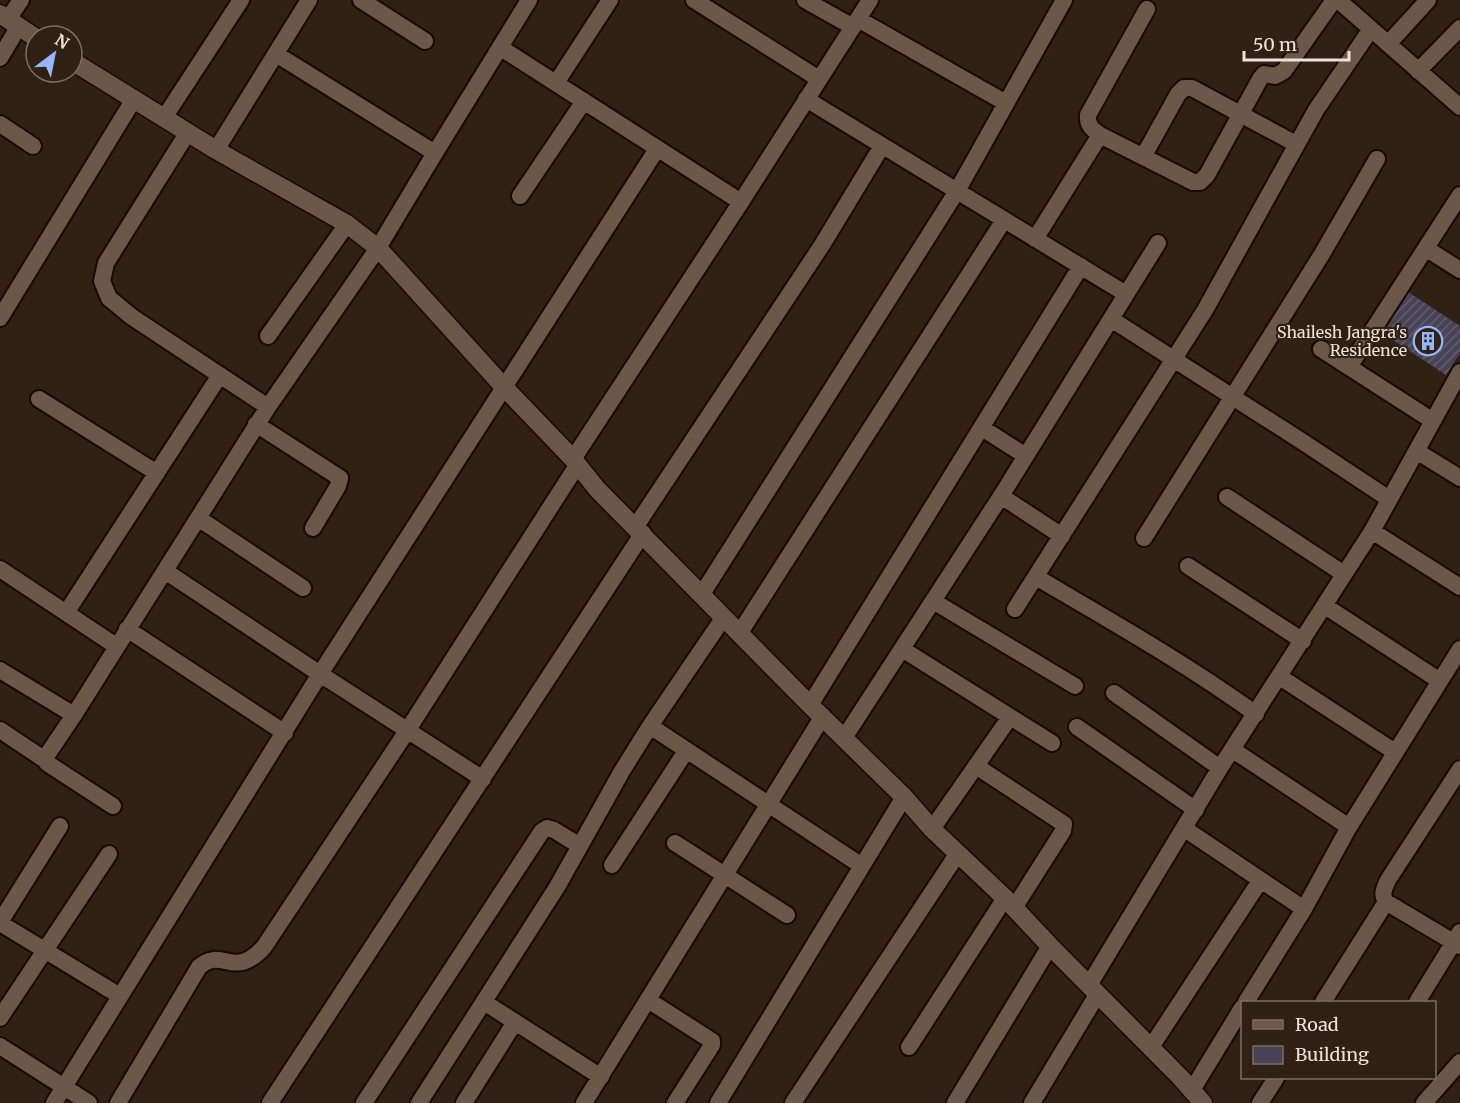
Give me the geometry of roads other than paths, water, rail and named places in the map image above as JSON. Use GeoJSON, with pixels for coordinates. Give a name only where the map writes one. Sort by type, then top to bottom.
{"type":"FeatureCollection","features":[{"type":"Feature","properties":{"kind":"street"},"geometry":{"type":"LineString","coordinates":[[0,58],[9,20],[21,0]]}},
{"type":"Feature","properties":{"kind":"street"},"geometry":{"type":"LineString","coordinates":[[164,118],[241,0]]}},
{"type":"Feature","properties":{"kind":"street"},"geometry":{"type":"LineString","coordinates":[[216,150],[309,0]]}},
{"type":"Feature","properties":{"kind":"street"},"geometry":{"type":"LineString","coordinates":[[361,0],[425,40]]}},
{"type":"Feature","properties":{"kind":"street"},"geometry":{"type":"LineString","coordinates":[[556,83],[610,0]]}},
{"type":"Feature","properties":{"kind":"street"},"geometry":{"type":"LineString","coordinates":[[694,0],[819,79]]}},
{"type":"Feature","properties":{"kind":"street"},"geometry":{"type":"LineString","coordinates":[[805,0],[855,23],[1006,104]]}},
{"type":"Feature","properties":{"kind":"street"},"geometry":{"type":"LineString","coordinates":[[118,1103],[199,967],[207,960],[214,959],[235,964],[244,962],[259,952],[300,893],[407,731],[575,462],[870,0]]}},
{"type":"Feature","properties":{"kind":"street"},"geometry":{"type":"LineString","coordinates":[[702,594],[957,190],[1064,0]]}},
{"type":"Feature","properties":{"kind":"street"},"geometry":{"type":"LineString","coordinates":[[1147,9],[1088,115],[1088,121],[1091,128],[1100,135],[1193,182],[1200,182],[1207,175],[1260,78],[1264,74],[1275,76],[1284,71],[1336,0],[1460,107]]}},
{"type":"Feature","properties":{"kind":"street"},"geometry":{"type":"LineString","coordinates":[[1388,44],[1428,0]]}},
{"type":"Feature","properties":{"kind":"street"},"geometry":{"type":"LineString","coordinates":[[45,760],[256,424],[378,248],[501,48],[527,1]]}},
{"type":"Feature","properties":{"kind":"street"},"geometry":{"type":"LineString","coordinates":[[9,20],[24,30]]}},
{"type":"Feature","properties":{"kind":"street"},"geometry":{"type":"LineString","coordinates":[[1418,71],[1460,28]]}},
{"type":"Feature","properties":{"kind":"street"},"geometry":{"type":"LineString","coordinates":[[1015,609],[1205,310],[1316,110],[1371,29]]}},
{"type":"Feature","properties":{"kind":"street"},"geometry":{"type":"LineString","coordinates":[[501,48],[741,202]]}},
{"type":"Feature","properties":{"kind":"street"},"geometry":{"type":"LineString","coordinates":[[276,54],[435,153]]}},
{"type":"Feature","properties":{"kind":"street"},"geometry":{"type":"LineString","coordinates":[[84,68],[216,150],[347,224],[378,248],[575,462],[597,489],[1198,1096],[1241,1010]]}},
{"type":"Feature","properties":{"kind":"street"},"geometry":{"type":"LineString","coordinates":[[1143,157],[1178,94],[1184,88],[1192,88],[1296,144]]}},
{"type":"Feature","properties":{"kind":"street"},"geometry":{"type":"LineString","coordinates":[[0,318],[134,99]]}},
{"type":"Feature","properties":{"kind":"street"},"geometry":{"type":"LineString","coordinates":[[806,99],[1126,294]]}},
{"type":"Feature","properties":{"kind":"street"},"geometry":{"type":"LineString","coordinates":[[520,196],[584,101]]}},
{"type":"Feature","properties":{"kind":"street"},"geometry":{"type":"LineString","coordinates":[[0,124],[33,146]]}},
{"type":"Feature","properties":{"kind":"street"},"geometry":{"type":"LineString","coordinates":[[188,132],[106,263],[102,281],[109,298],[132,317],[268,407]]}},
{"type":"Feature","properties":{"kind":"street"},"geometry":{"type":"LineString","coordinates":[[1035,239],[1100,135]]}},
{"type":"Feature","properties":{"kind":"street"},"geometry":{"type":"LineString","coordinates":[[270,1103],[483,779],[822,245],[882,146]]}},
{"type":"Feature","properties":{"kind":"street"},"geometry":{"type":"LineString","coordinates":[[54,1103],[320,674],[657,149]]}},
{"type":"Feature","properties":{"kind":"street"},"geometry":{"type":"LineString","coordinates":[[1144,538],[1327,245],[1377,159]]}},
{"type":"Feature","properties":{"kind":"street"},"geometry":{"type":"LineString","coordinates":[[1349,367],[1460,195]]}},
{"type":"Feature","properties":{"kind":"street"},"geometry":{"type":"LineString","coordinates":[[739,634],[1004,220]]}},
{"type":"Feature","properties":{"kind":"street"},"geometry":{"type":"LineString","coordinates":[[268,336],[347,224]]}},
{"type":"Feature","properties":{"kind":"street"},"geometry":{"type":"LineString","coordinates":[[844,738],[1001,496],[1158,243]]}},
{"type":"Feature","properties":{"kind":"street"},"geometry":{"type":"LineString","coordinates":[[1427,249],[1460,270]]}},
{"type":"Feature","properties":{"kind":"street"},"geometry":{"type":"LineString","coordinates":[[584,1103],[769,806],[816,711],[982,428],[1081,266]]}},
{"type":"Feature","properties":{"kind":"street"},"geometry":{"type":"LineString","coordinates":[[1111,319],[1389,499]]}},
{"type":"Feature","properties":{"kind":"street"},"geometry":{"type":"LineString","coordinates":[[1321,349],[1433,421]]}},
{"type":"Feature","properties":{"kind":"street"},"geometry":{"type":"LineString","coordinates":[[1032,1103],[1093,990],[1220,768],[1372,531],[1460,373]]}},
{"type":"Feature","properties":{"kind":"street"},"geometry":{"type":"LineString","coordinates":[[66,613],[220,375]]}},
{"type":"Feature","properties":{"kind":"street"},"geometry":{"type":"LineString","coordinates":[[39,399],[157,473]]}},
{"type":"Feature","properties":{"kind":"street"},"geometry":{"type":"LineString","coordinates":[[256,424],[340,478],[338,486],[313,528]]}},
{"type":"Feature","properties":{"kind":"street"},"geometry":{"type":"LineString","coordinates":[[982,428],[1026,456]]}},
{"type":"Feature","properties":{"kind":"street"},"geometry":{"type":"LineString","coordinates":[[1418,452],[1460,478]]}},
{"type":"Feature","properties":{"kind":"street"},"geometry":{"type":"LineString","coordinates":[[1001,496],[1062,536]]}},
{"type":"Feature","properties":{"kind":"street"},"geometry":{"type":"LineString","coordinates":[[1227,497],[1344,574]]}},
{"type":"Feature","properties":{"kind":"street"},"geometry":{"type":"LineString","coordinates":[[198,518],[303,588]]}},
{"type":"Feature","properties":{"kind":"street"},"geometry":{"type":"LineString","coordinates":[[1372,531],[1460,587]]}},
{"type":"Feature","properties":{"kind":"street"},"geometry":{"type":"LineString","coordinates":[[1188,566],[1303,641]]}},
{"type":"Feature","properties":{"kind":"street"},"geometry":{"type":"LineString","coordinates":[[0,569],[116,646]]}},
{"type":"Feature","properties":{"kind":"street"},"geometry":{"type":"LineString","coordinates":[[165,571],[483,779]]}},
{"type":"Feature","properties":{"kind":"street"},"geometry":{"type":"LineString","coordinates":[[1036,577],[1152,644],[1206,678],[1256,714]]}},
{"type":"Feature","properties":{"kind":"street"},"geometry":{"type":"LineString","coordinates":[[933,601],[1075,686]]}},
{"type":"Feature","properties":{"kind":"street"},"geometry":{"type":"LineString","coordinates":[[1325,606],[1440,681]]}},
{"type":"Feature","properties":{"kind":"street"},"geometry":{"type":"LineString","coordinates":[[419,1103],[557,887],[650,726],[724,617]]}},
{"type":"Feature","properties":{"kind":"street"},"geometry":{"type":"LineString","coordinates":[[127,629],[285,733]]}},
{"type":"Feature","properties":{"kind":"street"},"geometry":{"type":"LineString","coordinates":[[902,649],[1052,743]]}},
{"type":"Feature","properties":{"kind":"street"},"geometry":{"type":"LineString","coordinates":[[1247,1001],[1304,909],[1349,826],[1460,649]]}},
{"type":"Feature","properties":{"kind":"street"},"geometry":{"type":"LineString","coordinates":[[0,670],[74,715]]}},
{"type":"Feature","properties":{"kind":"street"},"geometry":{"type":"LineString","coordinates":[[1280,677],[1395,753]]}},
{"type":"Feature","properties":{"kind":"street"},"geometry":{"type":"LineString","coordinates":[[1114,693],[1220,768]]}},
{"type":"Feature","properties":{"kind":"street"},"geometry":{"type":"LineString","coordinates":[[932,829],[1010,717]]}},
{"type":"Feature","properties":{"kind":"street"},"geometry":{"type":"LineString","coordinates":[[650,726],[862,866]]}},
{"type":"Feature","properties":{"kind":"street"},"geometry":{"type":"LineString","coordinates":[[1077,726],[1196,810]]}},
{"type":"Feature","properties":{"kind":"street"},"geometry":{"type":"LineString","coordinates":[[0,730],[113,806]]}},
{"type":"Feature","properties":{"kind":"street"},"geometry":{"type":"LineString","coordinates":[[1233,750],[1349,826]]}},
{"type":"Feature","properties":{"kind":"street"},"geometry":{"type":"LineString","coordinates":[[612,865],[686,751]]}},
{"type":"Feature","properties":{"kind":"street"},"geometry":{"type":"LineString","coordinates":[[909,1047],[1009,903],[1063,831],[1064,824],[976,766]]}},
{"type":"Feature","properties":{"kind":"street"},"geometry":{"type":"LineString","coordinates":[[1418,1001],[1458,940],[1386,902],[1383,889],[1460,769]]}},
{"type":"Feature","properties":{"kind":"street"},"geometry":{"type":"LineString","coordinates":[[718,1103],[904,797]]}},
{"type":"Feature","properties":{"kind":"street"},"geometry":{"type":"LineString","coordinates":[[60,826],[0,923],[120,996]]}},
{"type":"Feature","properties":{"kind":"street"},"geometry":{"type":"LineString","coordinates":[[364,1103],[542,831],[547,828],[554,830],[580,846]]}},
{"type":"Feature","properties":{"kind":"street"},"geometry":{"type":"LineString","coordinates":[[1185,829],[1304,909]]}},
{"type":"Feature","properties":{"kind":"street"},"geometry":{"type":"LineString","coordinates":[[675,843],[787,915]]}},
{"type":"Feature","properties":{"kind":"street"},"geometry":{"type":"LineString","coordinates":[[793,1103],[958,853]]}},
{"type":"Feature","properties":{"kind":"street"},"geometry":{"type":"LineString","coordinates":[[0,1018],[109,854]]}},
{"type":"Feature","properties":{"kind":"street"},"geometry":{"type":"LineString","coordinates":[[1151,1047],[1260,881]]}},
{"type":"Feature","properties":{"kind":"street"},"geometry":{"type":"LineString","coordinates":[[1324,1001],[1386,902]]}},
{"type":"Feature","properties":{"kind":"street"},"geometry":{"type":"LineString","coordinates":[[955,1103],[1050,946]]}},
{"type":"Feature","properties":{"kind":"street"},"geometry":{"type":"LineString","coordinates":[[648,1000],[712,1041],[712,1045],[675,1103]]}},
{"type":"Feature","properties":{"kind":"street"},"geometry":{"type":"LineString","coordinates":[[484,1002],[601,1077]]}},
{"type":"Feature","properties":{"kind":"street"},"geometry":{"type":"LineString","coordinates":[[464,1103],[515,1022]]}},
{"type":"Feature","properties":{"kind":"street"},"geometry":{"type":"LineString","coordinates":[[0,1046],[89,1103]]}},
{"type":"Feature","properties":{"kind":"street"},"geometry":{"type":"LineString","coordinates":[[1424,1103],[1460,1062]]}},
{"type":"Feature","properties":{"kind":"street"},"geometry":{"type":"LineString","coordinates":[[1260,1103],[1275,1079]]}},
{"type":"Feature","properties":{"kind":"place","name":"Shailesh Jangra's Residence"},"geometry":{"type":"Point","coordinates":[1428,341]}}]}
